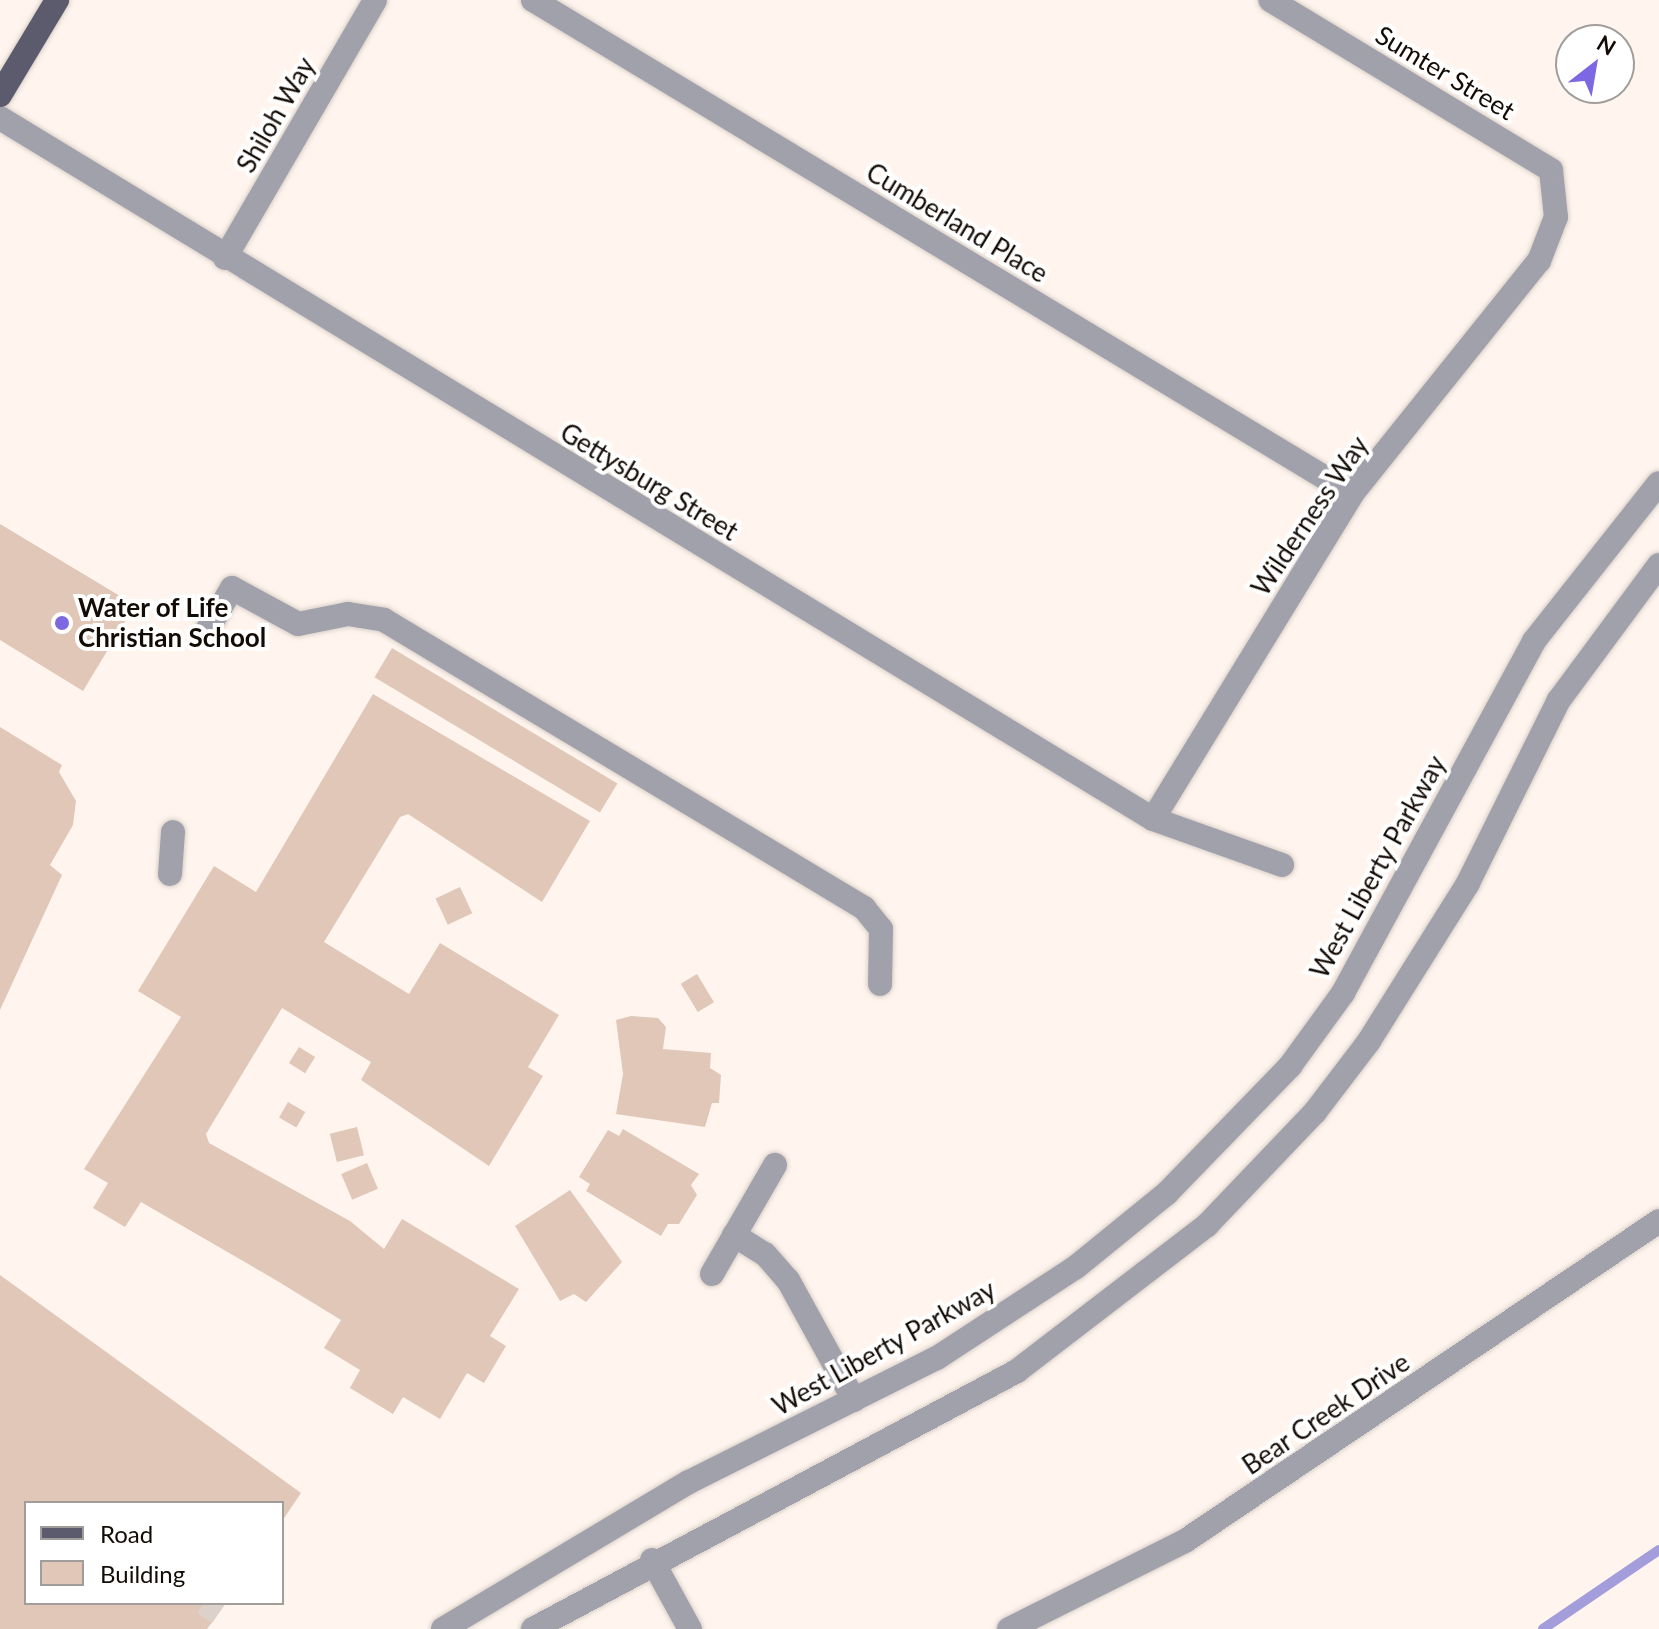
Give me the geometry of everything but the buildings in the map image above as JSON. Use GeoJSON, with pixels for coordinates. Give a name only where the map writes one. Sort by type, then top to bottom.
{"type":"FeatureCollection","features":[{"type":"Feature","properties":{"kind":"main road"},"geometry":{"type":"LineString","coordinates":[[0,95],[57,0]]}},
{"type":"Feature","properties":{"kind":"street","name":"Shiloh Way"},"geometry":{"type":"LineString","coordinates":[[225,258],[375,0]]}},
{"type":"Feature","properties":{"kind":"street","name":"Cumberland Place"},"geometry":{"type":"LineString","coordinates":[[533,0],[1352,494]]}},
{"type":"Feature","properties":{"kind":"street","name":"Sumter Street"},"geometry":{"type":"LineString","coordinates":[[1270,0],[1551,170],[1556,217]]}},
{"type":"Feature","properties":{"kind":"street","name":"Gettysburg Street"},"geometry":{"type":"LineString","coordinates":[[0,118],[225,258],[1153,819],[1282,865]]}},
{"type":"Feature","properties":{"kind":"street","name":"Wilderness Way"},"geometry":{"type":"LineString","coordinates":[[1153,819],[1352,494],[1539,261],[1556,217]]}},
{"type":"Feature","properties":{"kind":"street","name":"West Liberty Parkway"},"geometry":{"type":"LineString","coordinates":[[443,1629],[689,1482],[937,1358],[1076,1267],[1167,1193],[1290,1066],[1374,941],[1534,641],[1659,483]]}},
{"type":"Feature","properties":{"kind":"street"},"geometry":{"type":"LineString","coordinates":[[533,1629],[652,1560],[1017,1371],[1151,1273],[1259,1174],[1315,1112],[1413,975],[1559,700],[1659,565]]}},
{"type":"Feature","properties":{"kind":"street"},"geometry":{"type":"LineString","coordinates":[[206,632],[232,588],[298,624],[348,614],[384,620],[864,908],[881,929],[880,984]]}},
{"type":"Feature","properties":{"kind":"street"},"geometry":{"type":"LineString","coordinates":[[170,874],[173,832]]}},
{"type":"Feature","properties":{"kind":"street"},"geometry":{"type":"LineString","coordinates":[[712,1274],[775,1165]]}},
{"type":"Feature","properties":{"kind":"street","name":"Bear Creek Drive"},"geometry":{"type":"LineString","coordinates":[[1009,1629],[1185,1541],[1659,1221]]}},
{"type":"Feature","properties":{"kind":"street"},"geometry":{"type":"LineString","coordinates":[[734,1235],[765,1254],[788,1280],[854,1400]]}},
{"type":"Feature","properties":{"kind":"street"},"geometry":{"type":"LineString","coordinates":[[652,1560],[690,1629]]}},
{"type":"Feature","properties":{"kind":"waterway"},"geometry":{"type":"LineString","coordinates":[[1543,1629],[1659,1550]]}},
{"type":"Feature","properties":{"kind":"tunnel"},"geometry":{"type":"LineString","coordinates":[[207,1605],[219,1613]]}},
{"type":"Feature","properties":{"kind":"place","name":"Water of Life Christian School"},"geometry":{"type":"Point","coordinates":[62,623]}}]}
